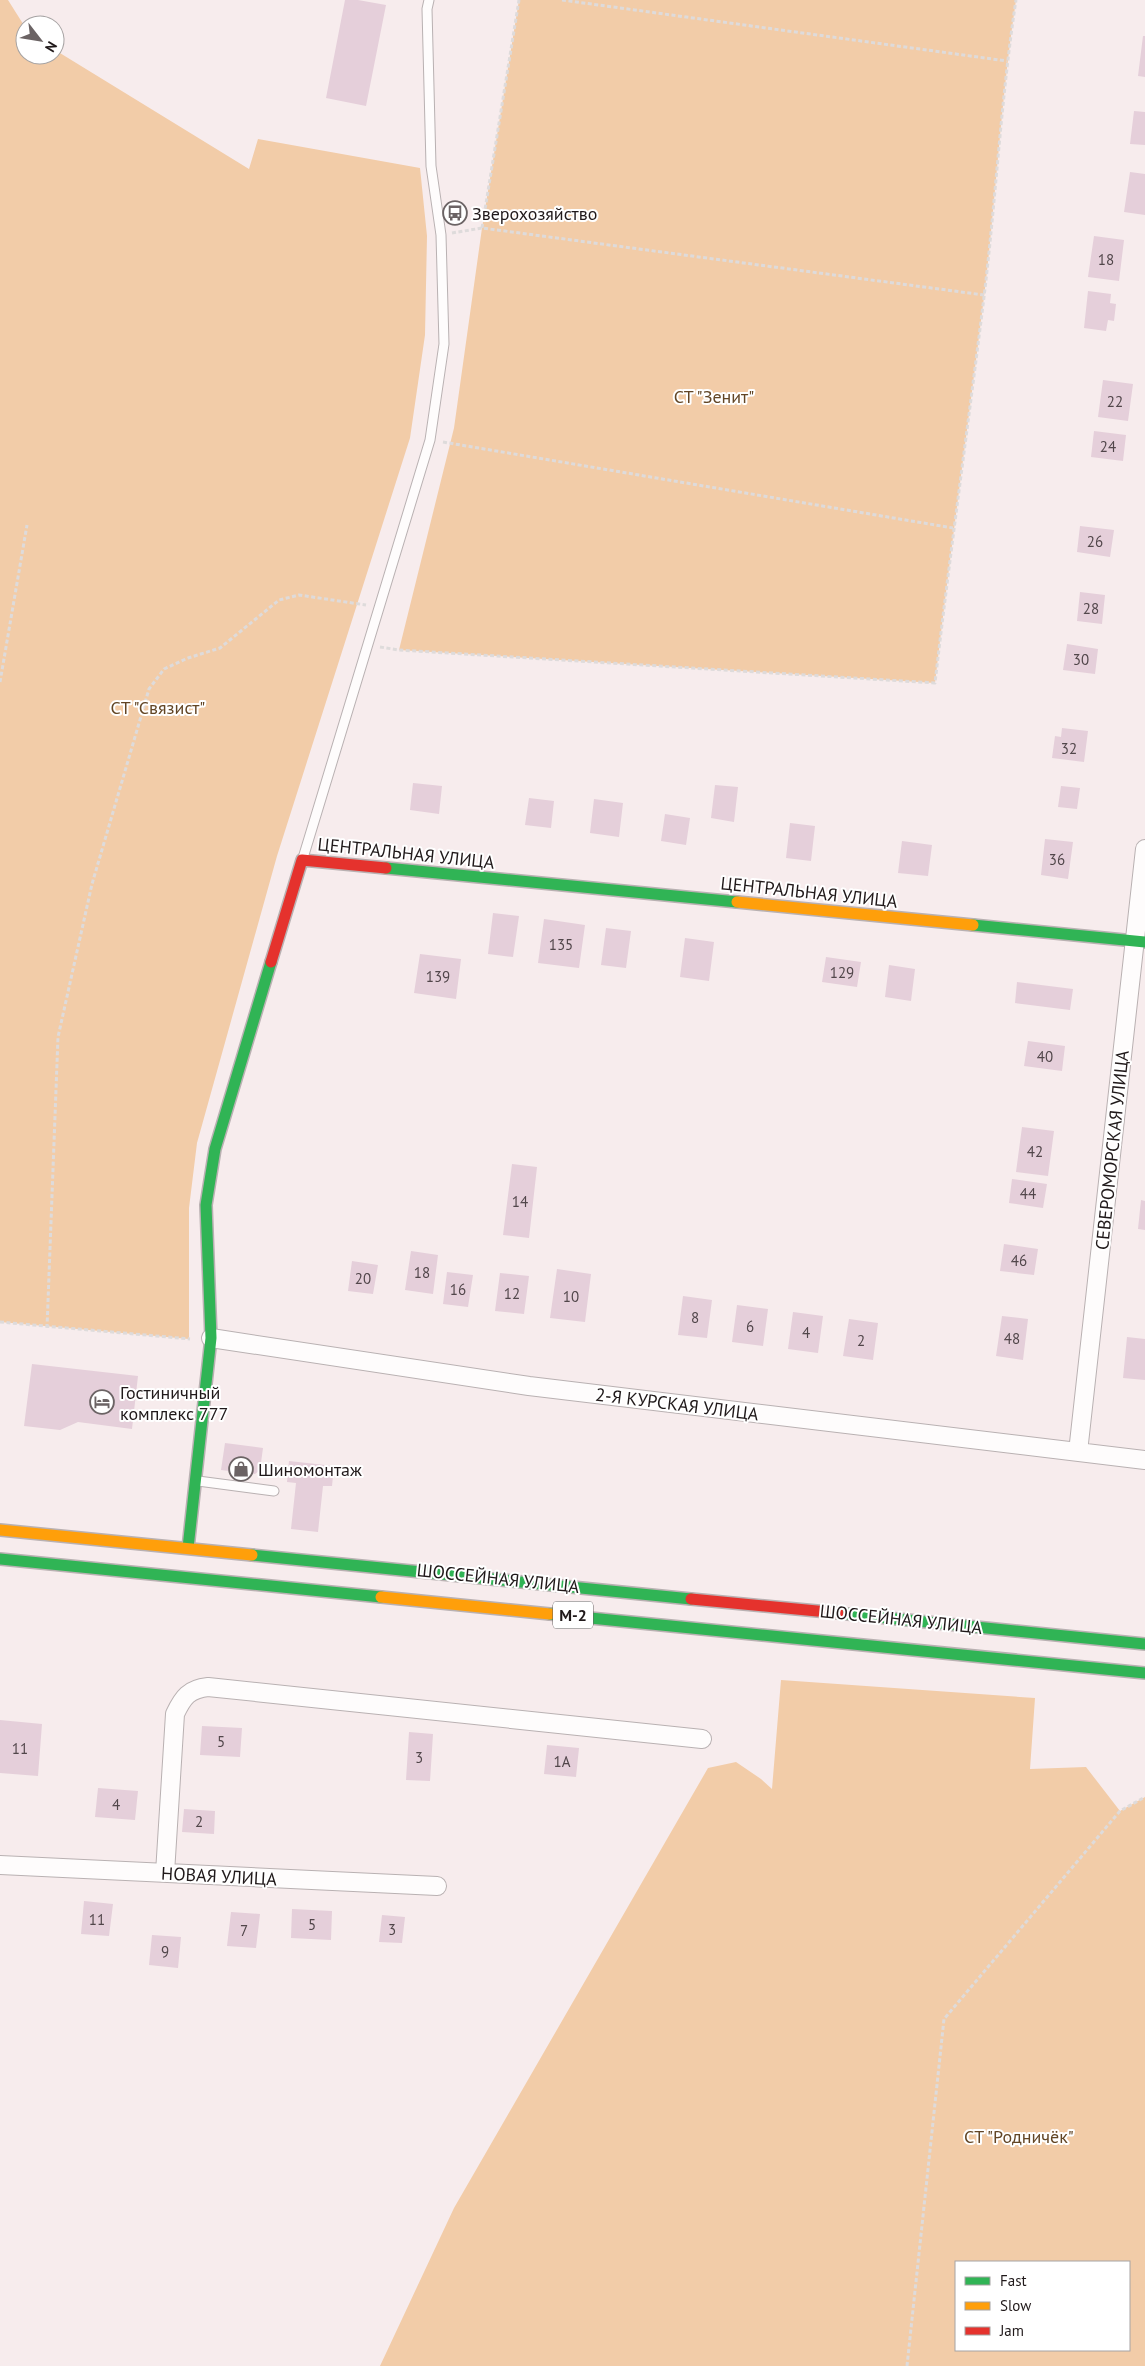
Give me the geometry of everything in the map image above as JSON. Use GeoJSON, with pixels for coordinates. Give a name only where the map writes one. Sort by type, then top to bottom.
{"type":"FeatureCollection","features":[{"type":"Feature","properties":{"kind":"main road","name":"ЦЕНТРАЛЬНАЯ УЛИЦА"},"geometry":{"type":"LineString","coordinates":[[188,1548],[211,1338],[206,1205],[215,1149],[302,860],[1140,942]]}},
{"type":"Feature","properties":{"kind":"main road","name":"ШОССЕЙНАЯ УЛИЦА"},"geometry":{"type":"LineString","coordinates":[[0,1530],[1145,1644]]}},
{"type":"Feature","properties":{"kind":"main road","name":"ШОССЕЙНАЯ УЛИЦА"},"geometry":{"type":"LineString","coordinates":[[0,1559],[1145,1673]]}},
{"type":"Feature","properties":{"kind":"street","name":"СЕВЕРОМОРСКАЯ УЛИЦА"},"geometry":{"type":"LineString","coordinates":[[1078,1452],[1140,942],[1145,849]]}},
{"type":"Feature","properties":{"kind":"street","name":"2-Я КУРСКАЯ УЛИЦА"},"geometry":{"type":"LineString","coordinates":[[211,1338],[529,1386],[1145,1460]]}},
{"type":"Feature","properties":{"kind":"street"},"geometry":{"type":"LineString","coordinates":[[165,1873],[175,1714],[182,1699],[193,1689],[208,1687],[702,1739]]}},
{"type":"Feature","properties":{"kind":"street","name":"НОВАЯ УЛИЦА"},"geometry":{"type":"LineString","coordinates":[[0,1865],[437,1886]]}},
{"type":"Feature","properties":{"kind":"lane"},"geometry":{"type":"LineString","coordinates":[[302,860],[430,440],[444,344],[441,235],[431,166],[427,9],[429,0]]}},
{"type":"Feature","properties":{"kind":"lane"},"geometry":{"type":"LineString","coordinates":[[195,1480],[274,1490]]}},
{"type":"Feature","properties":{"kind":"path"},"geometry":{"type":"LineString","coordinates":[[482,228],[519,0]]}},
{"type":"Feature","properties":{"kind":"path"},"geometry":{"type":"LineString","coordinates":[[562,0],[1007,61]]}},
{"type":"Feature","properties":{"kind":"path"},"geometry":{"type":"LineString","coordinates":[[368,644],[399,650],[935,683],[953,528],[984,296],[1007,61],[1016,0]]}},
{"type":"Feature","properties":{"kind":"path"},"geometry":{"type":"LineString","coordinates":[[441,235],[482,228],[984,296]]}},
{"type":"Feature","properties":{"kind":"path"},"geometry":{"type":"LineString","coordinates":[[430,440],[953,528]]}},
{"type":"Feature","properties":{"kind":"path"},"geometry":{"type":"LineString","coordinates":[[0,682],[27,525]]}},
{"type":"Feature","properties":{"kind":"path"},"geometry":{"type":"LineString","coordinates":[[47,1328],[58,1037],[92,884],[148,689],[164,669],[188,658],[220,648],[279,600],[299,595],[379,607]]}},
{"type":"Feature","properties":{"kind":"path"},"geometry":{"type":"LineString","coordinates":[[0,1322],[47,1328],[189,1339],[211,1338]]}},
{"type":"Feature","properties":{"kind":"path"},"geometry":{"type":"LineString","coordinates":[[907,2366],[944,2020],[1120,1811],[1145,1797]]}},
{"type":"Feature","properties":{"kind":"green space","name":"СТ \"Связист\""},"geometry":{"type":"Polygon","coordinates":[[[0,0],[8,0],[17,15],[15,15],[15,65],[65,65],[65,56],[249,169],[258,139],[420,168],[427,236],[425,335],[410,438],[277,856],[197,1143],[189,1208],[189,1339],[0,1322],[0,0]]]}},
{"type":"Feature","properties":{"kind":"green space","name":"СТ \"Зенит\""},"geometry":{"type":"Polygon","coordinates":[[[519,0],[1016,0],[1006,74],[984,297],[935,683],[399,650],[454,428],[482,228],[519,0]]]}},
{"type":"Feature","properties":{"kind":"green space","name":"СТ \"Родничёк\""},"geometry":{"type":"Polygon","coordinates":[[[781,1680],[1035,1698],[1030,1769],[1086,1767],[1120,1811],[1145,1797],[1145,2366],[380,2366],[454,2208],[708,1768],[736,1762],[772,1789],[781,1680]]]}},
{"type":"Feature","properties":{"kind":"building"},"geometry":{"type":"Polygon","coordinates":[[[345,0],[358,0],[386,5],[366,106],[326,98],[345,0]]]}},
{"type":"Feature","properties":{"kind":"building"},"geometry":{"type":"Polygon","coordinates":[[[1143,36],[1145,36],[1145,77],[1138,76],[1143,36]]]}},
{"type":"Feature","properties":{"kind":"building"},"geometry":{"type":"Polygon","coordinates":[[[1134,111],[1145,112],[1145,145],[1130,144],[1134,111]]]}},
{"type":"Feature","properties":{"kind":"building"},"geometry":{"type":"Polygon","coordinates":[[[1130,172],[1145,174],[1145,215],[1124,212],[1130,172]]]}},
{"type":"Feature","properties":{"kind":"building"},"geometry":{"type":"Polygon","coordinates":[[[1094,236],[1124,240],[1119,281],[1088,277],[1094,236]]]}},
{"type":"Feature","properties":{"kind":"building"},"geometry":{"type":"Polygon","coordinates":[[[1088,291],[1111,294],[1110,303],[1116,304],[1114,321],[1108,320],[1106,331],[1084,328],[1088,291]]]}},
{"type":"Feature","properties":{"kind":"building"},"geometry":{"type":"Polygon","coordinates":[[[1103,380],[1133,384],[1128,421],[1098,417],[1103,380]]]}},
{"type":"Feature","properties":{"kind":"building"},"geometry":{"type":"Polygon","coordinates":[[[1094,431],[1126,435],[1123,461],[1091,457],[1094,431]]]}},
{"type":"Feature","properties":{"kind":"building"},"geometry":{"type":"Polygon","coordinates":[[[1080,526],[1114,530],[1110,557],[1077,552],[1080,526]]]}},
{"type":"Feature","properties":{"kind":"building"},"geometry":{"type":"Polygon","coordinates":[[[1080,592],[1105,595],[1102,624],[1077,621],[1080,592]]]}},
{"type":"Feature","properties":{"kind":"building"},"geometry":{"type":"Polygon","coordinates":[[[1067,644],[1098,649],[1095,674],[1063,670],[1067,644]]]}},
{"type":"Feature","properties":{"kind":"building"},"geometry":{"type":"Polygon","coordinates":[[[1062,728],[1088,731],[1084,762],[1052,758],[1055,736],[1061,737],[1062,728]]]}},
{"type":"Feature","properties":{"kind":"building"},"geometry":{"type":"Polygon","coordinates":[[[413,783],[442,786],[439,814],[410,810],[413,783]]]}},
{"type":"Feature","properties":{"kind":"building"},"geometry":{"type":"Polygon","coordinates":[[[715,785],[738,787],[734,822],[711,818],[715,785]]]}},
{"type":"Feature","properties":{"kind":"building"},"geometry":{"type":"Polygon","coordinates":[[[1061,786],[1080,788],[1077,809],[1058,807],[1061,786]]]}},
{"type":"Feature","properties":{"kind":"building"},"geometry":{"type":"Polygon","coordinates":[[[529,798],[554,801],[551,828],[525,825],[529,798]]]}},
{"type":"Feature","properties":{"kind":"building"},"geometry":{"type":"Polygon","coordinates":[[[594,799],[623,803],[619,837],[590,833],[594,799]]]}},
{"type":"Feature","properties":{"kind":"building"},"geometry":{"type":"Polygon","coordinates":[[[665,814],[690,818],[686,845],[661,841],[665,814]]]}},
{"type":"Feature","properties":{"kind":"building"},"geometry":{"type":"Polygon","coordinates":[[[790,823],[815,826],[811,861],[786,858],[790,823]]]}},
{"type":"Feature","properties":{"kind":"building"},"geometry":{"type":"Polygon","coordinates":[[[1045,839],[1073,842],[1068,879],[1041,875],[1045,839]]]}},
{"type":"Feature","properties":{"kind":"building"},"geometry":{"type":"Polygon","coordinates":[[[902,841],[932,845],[928,876],[898,873],[902,841]]]}},
{"type":"Feature","properties":{"kind":"building"},"geometry":{"type":"Polygon","coordinates":[[[493,913],[519,916],[513,957],[488,954],[493,913]]]}},
{"type":"Feature","properties":{"kind":"building"},"geometry":{"type":"Polygon","coordinates":[[[544,919],[585,925],[579,968],[538,963],[544,919]]]}},
{"type":"Feature","properties":{"kind":"building"},"geometry":{"type":"Polygon","coordinates":[[[606,928],[631,931],[626,968],[601,965],[606,928]]]}},
{"type":"Feature","properties":{"kind":"building"},"geometry":{"type":"Polygon","coordinates":[[[685,938],[714,942],[709,981],[680,977],[685,938]]]}},
{"type":"Feature","properties":{"kind":"building"},"geometry":{"type":"Polygon","coordinates":[[[420,954],[461,959],[456,999],[414,993],[420,954]]]}},
{"type":"Feature","properties":{"kind":"building"},"geometry":{"type":"Polygon","coordinates":[[[826,957],[861,962],[857,987],[822,982],[826,957]]]}},
{"type":"Feature","properties":{"kind":"building"},"geometry":{"type":"Polygon","coordinates":[[[889,965],[915,969],[911,1001],[885,997],[889,965]]]}},
{"type":"Feature","properties":{"kind":"building"},"geometry":{"type":"Polygon","coordinates":[[[1017,982],[1073,989],[1070,1010],[1015,1003],[1017,982]]]}},
{"type":"Feature","properties":{"kind":"building"},"geometry":{"type":"Polygon","coordinates":[[[1028,1041],[1065,1046],[1062,1071],[1024,1066],[1028,1041]]]}},
{"type":"Feature","properties":{"kind":"building"},"geometry":{"type":"Polygon","coordinates":[[[1022,1127],[1054,1131],[1048,1176],[1016,1172],[1022,1127]]]}},
{"type":"Feature","properties":{"kind":"building"},"geometry":{"type":"Polygon","coordinates":[[[512,1164],[537,1167],[529,1238],[503,1235],[512,1164]]]}},
{"type":"Feature","properties":{"kind":"building"},"geometry":{"type":"Polygon","coordinates":[[[1012,1179],[1047,1184],[1043,1208],[1009,1203],[1012,1179]]]}},
{"type":"Feature","properties":{"kind":"building"},"geometry":{"type":"Polygon","coordinates":[[[1141,1200],[1145,1201],[1145,1230],[1138,1229],[1141,1200]]]}},
{"type":"Feature","properties":{"kind":"building"},"geometry":{"type":"Polygon","coordinates":[[[1004,1244],[1038,1249],[1034,1275],[1000,1271],[1004,1244]]]}},
{"type":"Feature","properties":{"kind":"building"},"geometry":{"type":"Polygon","coordinates":[[[411,1251],[438,1255],[433,1294],[405,1290],[411,1251]]]}},
{"type":"Feature","properties":{"kind":"building"},"geometry":{"type":"Polygon","coordinates":[[[352,1261],[378,1265],[373,1294],[348,1291],[352,1261]]]}},
{"type":"Feature","properties":{"kind":"building"},"geometry":{"type":"Polygon","coordinates":[[[557,1269],[591,1274],[585,1322],[550,1318],[557,1269]]]}},
{"type":"Feature","properties":{"kind":"building"},"geometry":{"type":"Polygon","coordinates":[[[447,1272],[473,1275],[468,1307],[443,1304],[447,1272]]]}},
{"type":"Feature","properties":{"kind":"building"},"geometry":{"type":"Polygon","coordinates":[[[500,1273],[529,1276],[524,1314],[495,1311],[500,1273]]]}},
{"type":"Feature","properties":{"kind":"building"},"geometry":{"type":"Polygon","coordinates":[[[683,1296],[712,1300],[707,1338],[678,1335],[683,1296]]]}},
{"type":"Feature","properties":{"kind":"building"},"geometry":{"type":"Polygon","coordinates":[[[737,1305],[768,1309],[763,1346],[732,1342],[737,1305]]]}},
{"type":"Feature","properties":{"kind":"building"},"geometry":{"type":"Polygon","coordinates":[[[793,1312],[823,1316],[818,1353],[788,1349],[793,1312]]]}},
{"type":"Feature","properties":{"kind":"building"},"geometry":{"type":"Polygon","coordinates":[[[1002,1316],[1028,1319],[1023,1360],[996,1356],[1002,1316]]]}},
{"type":"Feature","properties":{"kind":"building"},"geometry":{"type":"Polygon","coordinates":[[[849,1319],[878,1323],[873,1360],[843,1356],[849,1319]]]}},
{"type":"Feature","properties":{"kind":"building"},"geometry":{"type":"Polygon","coordinates":[[[1127,1337],[1145,1339],[1145,1380],[1123,1378],[1127,1337]]]}},
{"type":"Feature","properties":{"kind":"building"},"geometry":{"type":"Polygon","coordinates":[[[32,1364],[138,1376],[132,1429],[78,1422],[60,1430],[24,1426],[32,1364]]]}},
{"type":"Feature","properties":{"kind":"building"},"geometry":{"type":"Polygon","coordinates":[[[225,1443],[263,1448],[260,1470],[255,1474],[221,1470],[225,1443]]]}},
{"type":"Feature","properties":{"kind":"building"},"geometry":{"type":"Polygon","coordinates":[[[289,1461],[334,1466],[332,1486],[323,1486],[318,1532],[291,1529],[296,1483],[287,1482],[289,1461]]]}},
{"type":"Feature","properties":{"kind":"building"},"geometry":{"type":"Polygon","coordinates":[[[0,1720],[42,1724],[38,1776],[0,1773],[0,1720]]]}},
{"type":"Feature","properties":{"kind":"building"},"geometry":{"type":"Polygon","coordinates":[[[202,1726],[242,1728],[240,1757],[200,1755],[202,1726]]]}},
{"type":"Feature","properties":{"kind":"building"},"geometry":{"type":"Polygon","coordinates":[[[409,1732],[433,1734],[430,1781],[406,1780],[409,1732]]]}},
{"type":"Feature","properties":{"kind":"building"},"geometry":{"type":"Polygon","coordinates":[[[547,1745],[579,1748],[576,1777],[544,1774],[547,1745]]]}},
{"type":"Feature","properties":{"kind":"building"},"geometry":{"type":"Polygon","coordinates":[[[98,1788],[138,1791],[135,1820],[95,1817],[98,1788]]]}},
{"type":"Feature","properties":{"kind":"building"},"geometry":{"type":"Polygon","coordinates":[[[184,1809],[215,1811],[214,1834],[182,1832],[184,1809]]]}},
{"type":"Feature","properties":{"kind":"building"},"geometry":{"type":"Polygon","coordinates":[[[84,1901],[113,1904],[109,1936],[81,1934],[84,1901]]]}},
{"type":"Feature","properties":{"kind":"building"},"geometry":{"type":"Polygon","coordinates":[[[292,1909],[332,1911],[331,1940],[291,1938],[292,1909]]]}},
{"type":"Feature","properties":{"kind":"building"},"geometry":{"type":"Polygon","coordinates":[[[231,1912],[260,1914],[256,1948],[227,1946],[231,1912]]]}},
{"type":"Feature","properties":{"kind":"building"},"geometry":{"type":"Polygon","coordinates":[[[382,1915],[405,1917],[402,1943],[379,1942],[382,1915]]]}},
{"type":"Feature","properties":{"kind":"building"},"geometry":{"type":"Polygon","coordinates":[[[152,1935],[181,1937],[178,1968],[149,1965],[152,1935]]]}},
{"type":"Feature","properties":{"kind":"traffic: fast"},"geometry":{"type":"LineString","coordinates":[[386,868],[737,902]]}},
{"type":"Feature","properties":{"kind":"traffic: fast"},"geometry":{"type":"LineString","coordinates":[[973,925],[1145,942]]}},
{"type":"Feature","properties":{"kind":"traffic: fast"},"geometry":{"type":"LineString","coordinates":[[188,1548],[211,1338],[206,1205],[215,1149],[271,962]]}},
{"type":"Feature","properties":{"kind":"traffic: fast"},"geometry":{"type":"LineString","coordinates":[[252,1555],[691,1599]]}},
{"type":"Feature","properties":{"kind":"traffic: fast"},"geometry":{"type":"LineString","coordinates":[[0,1559],[381,1597]]}},
{"type":"Feature","properties":{"kind":"traffic: fast"},"geometry":{"type":"LineString","coordinates":[[838,1613],[1145,1644]]}},
{"type":"Feature","properties":{"kind":"traffic: fast"},"geometry":{"type":"LineString","coordinates":[[550,1614],[1145,1673]]}},
{"type":"Feature","properties":{"kind":"traffic: slow"},"geometry":{"type":"LineString","coordinates":[[737,902],[973,925]]}},
{"type":"Feature","properties":{"kind":"traffic: slow"},"geometry":{"type":"LineString","coordinates":[[0,1530],[252,1555]]}},
{"type":"Feature","properties":{"kind":"traffic: slow"},"geometry":{"type":"LineString","coordinates":[[381,1597],[550,1614]]}},
{"type":"Feature","properties":{"kind":"traffic: jam"},"geometry":{"type":"LineString","coordinates":[[271,962],[302,860],[386,868]]}},
{"type":"Feature","properties":{"kind":"traffic: jam"},"geometry":{"type":"LineString","coordinates":[[691,1599],[838,1613]]}},
{"type":"Feature","properties":{"kind":"place","name":"Зверохозяйство"},"geometry":{"type":"Point","coordinates":[455,213]}},
{"type":"Feature","properties":{"kind":"place","name":"Гостиничный комплекс 777"},"geometry":{"type":"Point","coordinates":[102,1402]}},
{"type":"Feature","properties":{"kind":"place","name":"Шиномонтаж"},"geometry":{"type":"Point","coordinates":[241,1469]}}]}
